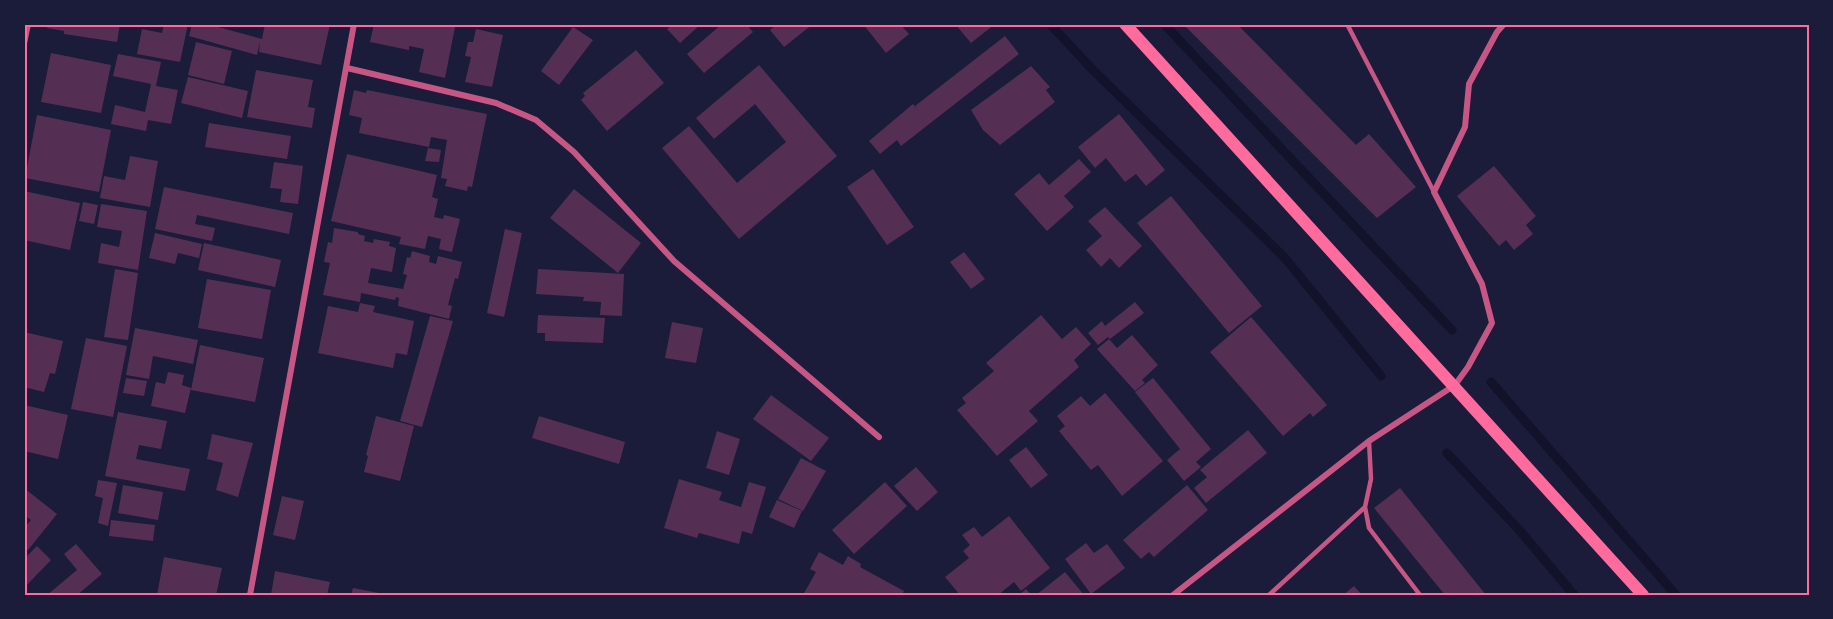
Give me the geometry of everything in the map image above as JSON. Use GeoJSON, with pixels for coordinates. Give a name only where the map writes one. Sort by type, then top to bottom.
{"type":"FeatureCollection","features":[{"type":"Feature","properties":{"kind":"main road"},"geometry":{"type":"LineString","coordinates":[[1125,24],[1455,385],[1643,595]]}},
{"type":"Feature","properties":{"kind":"street"},"geometry":{"type":"LineString","coordinates":[[24,44],[28,24]]}},
{"type":"Feature","properties":{"kind":"street"},"geometry":{"type":"LineString","coordinates":[[250,595],[354,24]]}},
{"type":"Feature","properties":{"kind":"street"},"geometry":{"type":"LineString","coordinates":[[1173,595],[1370,441],[1455,385],[1468,367],[1492,323],[1482,284],[1434,192],[1465,127],[1469,84],[1497,32],[1504,24]]}},
{"type":"Feature","properties":{"kind":"street"},"geometry":{"type":"LineString","coordinates":[[347,68],[496,103],[536,120],[574,152],[674,261],[879,437]]}},
{"type":"Feature","properties":{"kind":"lane"},"geometry":{"type":"LineString","coordinates":[[1347,24],[1434,192]]}},
{"type":"Feature","properties":{"kind":"lane"},"geometry":{"type":"LineString","coordinates":[[1370,441],[1371,478],[1365,507],[1369,528],[1420,595]]}},
{"type":"Feature","properties":{"kind":"lane"},"geometry":{"type":"LineString","coordinates":[[1269,595],[1365,507]]}},
{"type":"Feature","properties":{"kind":"building"},"geometry":{"type":"Polygon","coordinates":[[[48,24],[120,24],[117,42],[64,34],[64,31],[47,28],[48,24]]]}},
{"type":"Feature","properties":{"kind":"building"},"geometry":{"type":"Polygon","coordinates":[[[164,24],[188,24],[180,62],[137,54],[142,29],[162,33],[164,24]]]}},
{"type":"Feature","properties":{"kind":"building"},"geometry":{"type":"Polygon","coordinates":[[[192,24],[207,24],[262,39],[265,24],[330,24],[321,65],[259,52],[260,42],[257,55],[189,36],[192,24]]]}},
{"type":"Feature","properties":{"kind":"building"},"geometry":{"type":"Polygon","coordinates":[[[374,24],[450,24],[449,26],[455,27],[445,78],[419,72],[424,49],[409,46],[409,50],[370,42],[374,24]]]}},
{"type":"Feature","properties":{"kind":"building"},"geometry":{"type":"Polygon","coordinates":[[[672,24],[701,24],[680,43],[667,29],[672,24]]]}},
{"type":"Feature","properties":{"kind":"building"},"geometry":{"type":"Polygon","coordinates":[[[722,24],[746,24],[753,32],[704,73],[687,54],[722,24]]]}},
{"type":"Feature","properties":{"kind":"building"},"geometry":{"type":"Polygon","coordinates":[[[777,24],[813,24],[784,47],[770,30],[777,24]]]}},
{"type":"Feature","properties":{"kind":"building"},"geometry":{"type":"Polygon","coordinates":[[[863,24],[900,24],[909,34],[886,53],[863,24]]]}},
{"type":"Feature","properties":{"kind":"building"},"geometry":{"type":"Polygon","coordinates":[[[955,24],[995,24],[971,43],[955,24]]]}},
{"type":"Feature","properties":{"kind":"building"},"geometry":{"type":"Polygon","coordinates":[[[1183,24],[1237,24],[1356,145],[1369,134],[1416,187],[1377,218],[1183,24]]]}},
{"type":"Feature","properties":{"kind":"building"},"geometry":{"type":"Polygon","coordinates":[[[573,27],[593,40],[559,85],[541,71],[573,27]]]}},
{"type":"Feature","properties":{"kind":"building"},"geometry":{"type":"Polygon","coordinates":[[[476,29],[503,35],[492,87],[465,82],[471,57],[465,56],[468,42],[473,42],[476,29]]]}},
{"type":"Feature","properties":{"kind":"building"},"geometry":{"type":"Polygon","coordinates":[[[1005,36],[1019,54],[901,146],[897,140],[880,154],[869,141],[913,104],[920,113],[915,106],[1005,36]]]}},
{"type":"Feature","properties":{"kind":"building"},"geometry":{"type":"Polygon","coordinates":[[[196,42],[232,51],[224,84],[188,75],[196,42]]]}},
{"type":"Feature","properties":{"kind":"building"},"geometry":{"type":"Polygon","coordinates":[[[636,50],[664,83],[607,131],[581,100],[585,96],[583,93],[636,50]]]}},
{"type":"Feature","properties":{"kind":"building"},"geometry":{"type":"Polygon","coordinates":[[[51,53],[111,65],[101,113],[41,102],[51,53]]]}},
{"type":"Feature","properties":{"kind":"building"},"geometry":{"type":"Polygon","coordinates":[[[118,54],[161,62],[156,86],[178,90],[171,124],[148,120],[146,131],[111,124],[115,105],[145,112],[151,84],[113,76],[118,54]]]}},
{"type":"Feature","properties":{"kind":"building"},"geometry":{"type":"Polygon","coordinates":[[[759,65],[837,156],[739,239],[662,148],[689,126],[737,183],[786,142],[755,104],[714,139],[696,118],[759,65]]]}},
{"type":"Feature","properties":{"kind":"building"},"geometry":{"type":"Polygon","coordinates":[[[1031,66],[1050,87],[1046,90],[1055,102],[1000,145],[983,130],[971,110],[1031,66]]]}},
{"type":"Feature","properties":{"kind":"building"},"geometry":{"type":"Polygon","coordinates":[[[256,70],[313,80],[308,107],[315,108],[312,128],[247,117],[256,70]]]}},
{"type":"Feature","properties":{"kind":"building"},"geometry":{"type":"Polygon","coordinates":[[[188,77],[248,91],[242,118],[181,103],[188,77]]]}},
{"type":"Feature","properties":{"kind":"building"},"geometry":{"type":"Polygon","coordinates":[[[354,90],[366,93],[367,90],[487,114],[472,187],[468,186],[467,191],[445,186],[447,179],[441,178],[447,140],[431,137],[429,147],[359,133],[362,118],[349,115],[354,90]]]}},
{"type":"Feature","properties":{"kind":"building"},"geometry":{"type":"Polygon","coordinates":[[[1119,114],[1165,170],[1146,186],[1136,174],[1125,182],[1106,158],[1095,168],[1078,147],[1119,114]]]}},
{"type":"Feature","properties":{"kind":"building"},"geometry":{"type":"Polygon","coordinates":[[[37,115],[111,130],[99,192],[25,178],[37,115]]]}},
{"type":"Feature","properties":{"kind":"building"},"geometry":{"type":"Polygon","coordinates":[[[209,123],[291,136],[287,159],[205,147],[209,123]]]}},
{"type":"Feature","properties":{"kind":"building"},"geometry":{"type":"Polygon","coordinates":[[[428,148],[441,150],[439,162],[425,161],[428,148]]]}},
{"type":"Feature","properties":{"kind":"building"},"geometry":{"type":"Polygon","coordinates":[[[347,154],[437,175],[432,197],[438,199],[434,217],[443,219],[444,215],[460,219],[452,252],[439,249],[441,239],[428,236],[425,249],[399,244],[401,237],[331,221],[347,154]]]}},
{"type":"Feature","properties":{"kind":"building"},"geometry":{"type":"Polygon","coordinates":[[[130,156],[158,161],[150,207],[100,198],[104,176],[125,180],[130,156]]]}},
{"type":"Feature","properties":{"kind":"building"},"geometry":{"type":"Polygon","coordinates":[[[1079,159],[1091,172],[1064,196],[1074,207],[1047,231],[1014,194],[1039,173],[1049,185],[1079,159]]]}},
{"type":"Feature","properties":{"kind":"building"},"geometry":{"type":"Polygon","coordinates":[[[274,162],[303,166],[298,204],[280,202],[282,189],[270,188],[274,162]]]}},
{"type":"Feature","properties":{"kind":"building"},"geometry":{"type":"Polygon","coordinates":[[[1494,166],[1536,216],[1526,225],[1533,234],[1514,250],[1506,240],[1499,246],[1457,196],[1494,166]]]}},
{"type":"Feature","properties":{"kind":"building"},"geometry":{"type":"Polygon","coordinates":[[[873,169],[914,227],[887,245],[847,187],[873,169]]]}},
{"type":"Feature","properties":{"kind":"building"},"geometry":{"type":"Polygon","coordinates":[[[164,187],[293,213],[289,234],[197,215],[195,224],[215,228],[212,241],[155,229],[164,187]]]}},
{"type":"Feature","properties":{"kind":"building"},"geometry":{"type":"Polygon","coordinates":[[[574,189],[641,243],[618,273],[550,218],[574,189]]]}},
{"type":"Feature","properties":{"kind":"building"},"geometry":{"type":"Polygon","coordinates":[[[24,191],[80,203],[70,250],[24,240],[24,191]]]}},
{"type":"Feature","properties":{"kind":"building"},"geometry":{"type":"Polygon","coordinates":[[[1171,196],[1262,306],[1229,333],[1137,223],[1171,196]]]}},
{"type":"Feature","properties":{"kind":"building"},"geometry":{"type":"Polygon","coordinates":[[[83,202],[98,205],[94,224],[79,221],[83,202]]]}},
{"type":"Feature","properties":{"kind":"building"},"geometry":{"type":"Polygon","coordinates":[[[101,204],[147,211],[138,270],[98,263],[101,243],[119,247],[122,231],[97,227],[101,204]]]}},
{"type":"Feature","properties":{"kind":"building"},"geometry":{"type":"Polygon","coordinates":[[[1105,207],[1142,246],[1119,268],[1110,258],[1101,267],[1086,250],[1102,236],[1088,221],[1105,207]]]}},
{"type":"Feature","properties":{"kind":"building"},"geometry":{"type":"Polygon","coordinates":[[[334,228],[358,232],[365,236],[364,241],[373,243],[374,239],[390,242],[389,246],[396,248],[392,272],[371,268],[368,283],[403,289],[407,275],[403,274],[407,257],[410,258],[412,251],[430,256],[429,262],[436,264],[438,256],[462,262],[448,305],[452,306],[449,319],[398,306],[399,298],[396,297],[395,300],[361,293],[360,302],[323,295],[330,263],[324,262],[328,242],[332,243],[334,228]]]}},
{"type":"Feature","properties":{"kind":"building"},"geometry":{"type":"Polygon","coordinates":[[[505,229],[522,233],[504,317],[487,313],[505,229]]]}},
{"type":"Feature","properties":{"kind":"building"},"geometry":{"type":"Polygon","coordinates":[[[155,233],[202,244],[199,258],[178,253],[175,264],[149,258],[155,233]]]}},
{"type":"Feature","properties":{"kind":"building"},"geometry":{"type":"Polygon","coordinates":[[[204,243],[281,260],[275,287],[198,270],[204,243]]]}},
{"type":"Feature","properties":{"kind":"building"},"geometry":{"type":"Polygon","coordinates":[[[964,252],[985,279],[971,289],[950,262],[964,252]]]}},
{"type":"Feature","properties":{"kind":"building"},"geometry":{"type":"Polygon","coordinates":[[[115,269],[138,273],[128,340],[104,337],[115,269]]]}},
{"type":"Feature","properties":{"kind":"building"},"geometry":{"type":"Polygon","coordinates":[[[538,269],[624,274],[622,316],[600,315],[601,302],[583,301],[584,297],[536,294],[538,269]]]}},
{"type":"Feature","properties":{"kind":"building"},"geometry":{"type":"Polygon","coordinates":[[[207,279],[271,290],[262,339],[198,328],[207,279]]]}},
{"type":"Feature","properties":{"kind":"building"},"geometry":{"type":"Polygon","coordinates":[[[1135,302],[1144,313],[1110,339],[1108,337],[1098,345],[1088,333],[1102,321],[1105,326],[1135,302]]]}},
{"type":"Feature","properties":{"kind":"building"},"geometry":{"type":"Polygon","coordinates":[[[360,303],[375,306],[373,312],[414,321],[407,355],[396,353],[393,368],[318,353],[328,306],[358,312],[360,303]]]}},
{"type":"Feature","properties":{"kind":"building"},"geometry":{"type":"Polygon","coordinates":[[[538,315],[605,318],[603,343],[545,341],[545,333],[537,333],[538,315]]]}},
{"type":"Feature","properties":{"kind":"building"},"geometry":{"type":"Polygon","coordinates":[[[1041,315],[1062,339],[1076,327],[1091,344],[1074,360],[1079,367],[1029,411],[1038,421],[997,456],[957,410],[966,403],[962,398],[994,371],[986,363],[1041,315]]]}},
{"type":"Feature","properties":{"kind":"building"},"geometry":{"type":"Polygon","coordinates":[[[430,316],[453,321],[422,427],[400,421],[430,316]]]}},
{"type":"Feature","properties":{"kind":"building"},"geometry":{"type":"Polygon","coordinates":[[[1251,317],[1327,405],[1313,417],[1310,413],[1283,436],[1210,352],[1251,317]]]}},
{"type":"Feature","properties":{"kind":"building"},"geometry":{"type":"Polygon","coordinates":[[[672,322],[703,328],[696,363],[665,358],[672,322]]]}},
{"type":"Feature","properties":{"kind":"building"},"geometry":{"type":"Polygon","coordinates":[[[135,328],[198,340],[193,364],[153,356],[149,379],[126,375],[135,328]]]}},
{"type":"Feature","properties":{"kind":"building"},"geometry":{"type":"Polygon","coordinates":[[[24,332],[63,341],[55,374],[50,373],[44,392],[24,387],[24,332]]]}},
{"type":"Feature","properties":{"kind":"building"},"geometry":{"type":"Polygon","coordinates":[[[1132,335],[1158,365],[1142,380],[1145,383],[1135,391],[1097,349],[1109,339],[1117,348],[1132,335]]]}},
{"type":"Feature","properties":{"kind":"building"},"geometry":{"type":"Polygon","coordinates":[[[86,338],[127,346],[113,417],[71,409],[86,338]]]}},
{"type":"Feature","properties":{"kind":"building"},"geometry":{"type":"Polygon","coordinates":[[[200,345],[264,358],[255,402],[191,390],[200,345]]]}},
{"type":"Feature","properties":{"kind":"building"},"geometry":{"type":"Polygon","coordinates":[[[168,372],[184,375],[182,385],[191,388],[185,413],[151,406],[156,382],[165,384],[168,372]]]}},
{"type":"Feature","properties":{"kind":"building"},"geometry":{"type":"Polygon","coordinates":[[[126,378],[147,381],[144,396],[123,393],[126,378]]]}},
{"type":"Feature","properties":{"kind":"building"},"geometry":{"type":"Polygon","coordinates":[[[1153,378],[1211,449],[1196,462],[1201,467],[1184,481],[1167,460],[1180,449],[1135,392],[1153,378]]]}},
{"type":"Feature","properties":{"kind":"building"},"geometry":{"type":"Polygon","coordinates":[[[1105,393],[1163,461],[1122,496],[1098,465],[1091,470],[1059,431],[1065,426],[1057,416],[1081,396],[1090,406],[1105,393]]]}},
{"type":"Feature","properties":{"kind":"building"},"geometry":{"type":"Polygon","coordinates":[[[771,395],[829,438],[811,461],[753,419],[771,395]]]}},
{"type":"Feature","properties":{"kind":"building"},"geometry":{"type":"Polygon","coordinates":[[[24,405],[68,415],[58,459],[24,451],[24,405]]]}},
{"type":"Feature","properties":{"kind":"building"},"geometry":{"type":"Polygon","coordinates":[[[118,412],[167,421],[161,449],[139,445],[136,459],[190,469],[185,491],[105,476],[118,412]]]}},
{"type":"Feature","properties":{"kind":"building"},"geometry":{"type":"Polygon","coordinates":[[[376,416],[414,426],[400,481],[364,472],[376,416]]]}},
{"type":"Feature","properties":{"kind":"building"},"geometry":{"type":"Polygon","coordinates":[[[539,416],[625,442],[619,464],[532,438],[539,416]]]}},
{"type":"Feature","properties":{"kind":"building"},"geometry":{"type":"Polygon","coordinates":[[[1248,430],[1267,453],[1206,503],[1194,488],[1207,477],[1200,470],[1248,430]]]}},
{"type":"Feature","properties":{"kind":"building"},"geometry":{"type":"Polygon","coordinates":[[[717,431],[740,439],[729,475],[706,468],[717,431]]]}},
{"type":"Feature","properties":{"kind":"building"},"geometry":{"type":"Polygon","coordinates":[[[212,434],[253,443],[238,497],[216,490],[223,463],[207,459],[212,434]]]}},
{"type":"Feature","properties":{"kind":"building"},"geometry":{"type":"Polygon","coordinates":[[[1026,447],[1048,475],[1031,488],[1009,460],[1026,447]]]}},
{"type":"Feature","properties":{"kind":"building"},"geometry":{"type":"Polygon","coordinates":[[[801,458],[826,471],[803,511],[778,499],[801,458]]]}},
{"type":"Feature","properties":{"kind":"building"},"geometry":{"type":"Polygon","coordinates":[[[916,467],[938,492],[917,511],[894,486],[916,467]]]}},
{"type":"Feature","properties":{"kind":"building"},"geometry":{"type":"Polygon","coordinates":[[[679,479],[722,492],[719,500],[741,507],[749,482],[766,487],[752,534],[742,531],[739,544],[699,533],[697,538],[664,528],[679,479]]]}},
{"type":"Feature","properties":{"kind":"building"},"geometry":{"type":"Polygon","coordinates":[[[98,480],[117,483],[108,526],[98,523],[103,498],[95,496],[98,480]]]}},
{"type":"Feature","properties":{"kind":"building"},"geometry":{"type":"Polygon","coordinates":[[[885,482],[907,506],[854,554],[832,530],[885,482]]]}},
{"type":"Feature","properties":{"kind":"building"},"geometry":{"type":"Polygon","coordinates":[[[123,485],[163,492],[158,520],[118,513],[123,485]]]}},
{"type":"Feature","properties":{"kind":"building"},"geometry":{"type":"Polygon","coordinates":[[[1187,485],[1208,510],[1154,557],[1149,552],[1141,559],[1123,540],[1187,485]]]}},
{"type":"Feature","properties":{"kind":"building"},"geometry":{"type":"Polygon","coordinates":[[[24,488],[57,514],[28,550],[24,547],[24,528],[31,520],[24,515],[24,488]]]}},
{"type":"Feature","properties":{"kind":"building"},"geometry":{"type":"Polygon","coordinates":[[[1400,488],[1486,595],[1445,595],[1374,508],[1400,488]]]}},
{"type":"Feature","properties":{"kind":"building"},"geometry":{"type":"Polygon","coordinates":[[[282,496],[304,501],[295,540],[273,535],[282,496]]]}},
{"type":"Feature","properties":{"kind":"building"},"geometry":{"type":"Polygon","coordinates":[[[777,500],[802,511],[794,528],[769,517],[777,500]]]}},
{"type":"Feature","properties":{"kind":"building"},"geometry":{"type":"Polygon","coordinates":[[[1009,516],[1050,568],[1021,591],[1014,582],[998,595],[960,595],[945,577],[969,558],[963,551],[970,545],[962,535],[974,527],[982,537],[1009,516]]]}},
{"type":"Feature","properties":{"kind":"building"},"geometry":{"type":"Polygon","coordinates":[[[111,520],[155,525],[153,541],[109,536],[111,520]]]}},
{"type":"Feature","properties":{"kind":"building"},"geometry":{"type":"Polygon","coordinates":[[[1086,543],[1094,553],[1107,544],[1125,568],[1091,594],[1065,559],[1086,543]]]}},
{"type":"Feature","properties":{"kind":"building"},"geometry":{"type":"Polygon","coordinates":[[[76,544],[102,574],[77,595],[47,595],[77,570],[64,554],[76,544]]]}},
{"type":"Feature","properties":{"kind":"building"},"geometry":{"type":"Polygon","coordinates":[[[37,546],[51,560],[24,588],[24,559],[37,546]]]}},
{"type":"Feature","properties":{"kind":"building"},"geometry":{"type":"Polygon","coordinates":[[[819,552],[843,565],[848,556],[861,564],[860,567],[904,591],[902,595],[803,595],[816,572],[810,569],[819,552]]]}},
{"type":"Feature","properties":{"kind":"building"},"geometry":{"type":"Polygon","coordinates":[[[164,557],[222,568],[216,595],[157,595],[164,557]]]}},
{"type":"Feature","properties":{"kind":"building"},"geometry":{"type":"Polygon","coordinates":[[[275,571],[330,582],[327,595],[271,595],[275,571]]]}},
{"type":"Feature","properties":{"kind":"building"},"geometry":{"type":"Polygon","coordinates":[[[1065,572],[1084,595],[1036,595],[1065,572]]]}},
{"type":"Feature","properties":{"kind":"building"},"geometry":{"type":"Polygon","coordinates":[[[1354,586],[1362,595],[1343,595],[1354,586]]]}},
{"type":"Feature","properties":{"kind":"building"},"geometry":{"type":"Polygon","coordinates":[[[353,588],[379,593],[378,595],[351,595],[353,588]]]}},
{"type":"Feature","properties":{"kind":"building"},"geometry":{"type":"Polygon","coordinates":[[[1026,589],[1031,595],[1019,595],[1026,589]]]}},
{"type":"Feature","properties":{"kind":"waterway"},"geometry":{"type":"LineString","coordinates":[[1050,24],[1091,68],[1285,258],[1381,376]]}},
{"type":"Feature","properties":{"kind":"waterway"},"geometry":{"type":"LineString","coordinates":[[1164,24],[1452,330]]}},
{"type":"Feature","properties":{"kind":"waterway"},"geometry":{"type":"LineString","coordinates":[[1491,382],[1676,595]]}},
{"type":"Feature","properties":{"kind":"waterway"},"geometry":{"type":"LineString","coordinates":[[1447,453],[1521,532],[1574,595]]}}]}
